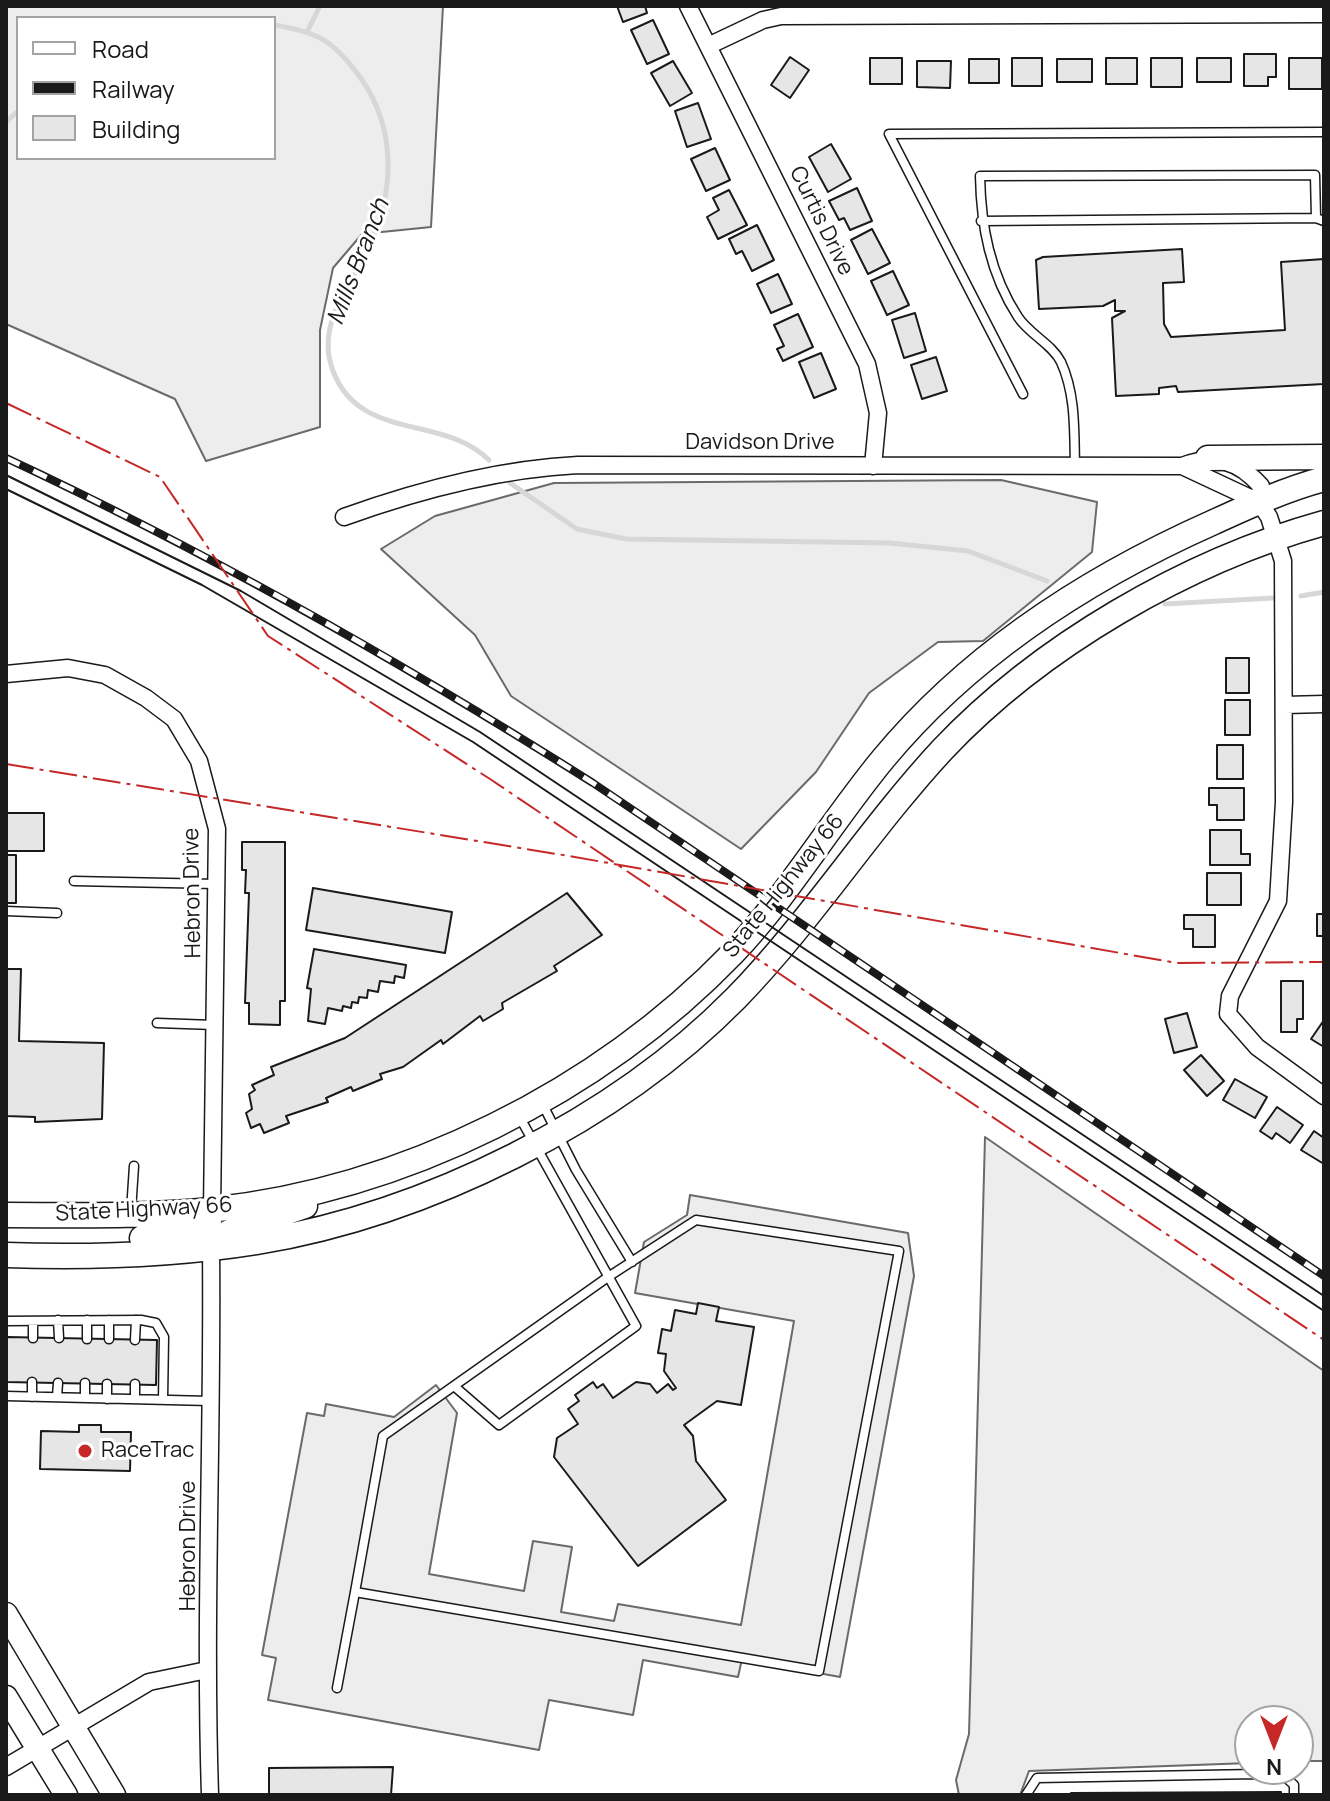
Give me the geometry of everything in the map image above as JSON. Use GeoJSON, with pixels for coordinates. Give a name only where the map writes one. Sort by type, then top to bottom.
{"type":"FeatureCollection","features":[{"type":"Feature","properties":{"kind":"main road"},"geometry":{"type":"LineString","coordinates":[[1208,458],[1324,457]]}},
{"type":"Feature","properties":{"kind":"main road","name":"State Highway 66"},"geometry":{"type":"LineString","coordinates":[[6,1215],[131,1215],[212,1210],[341,1185],[470,1137],[517,1112],[579,1077],[647,1028],[733,952],[883,759],[948,693],[1009,640],[1131,562],[1259,502],[1324,479]]}},
{"type":"Feature","properties":{"kind":"main road","name":"State Highway 66"},"geometry":{"type":"LineString","coordinates":[[6,1255],[63,1257],[211,1248],[298,1233],[366,1215],[462,1179],[557,1131],[668,1057],[733,1001],[838,882],[942,751],[973,720],[1030,673],[1129,604],[1196,569],[1277,537],[1324,523]]}},
{"type":"Feature","properties":{"kind":"main road"},"geometry":{"type":"LineString","coordinates":[[211,1248],[229,1232],[303,1207],[341,1185]]}},
{"type":"Feature","properties":{"kind":"main road"},"geometry":{"type":"LineString","coordinates":[[63,1257],[105,1240],[192,1232],[208,1224],[212,1210]]}},
{"type":"Feature","properties":{"kind":"main road"},"geometry":{"type":"LineString","coordinates":[[6,1614],[114,1795]]}},
{"type":"Feature","properties":{"kind":"main road"},"geometry":{"type":"LineString","coordinates":[[6,1697],[66,1795]]}},
{"type":"Feature","properties":{"kind":"street","name":"Curtis Drive"},"geometry":{"type":"LineString","coordinates":[[688,6],[867,364],[878,413],[873,466]]}},
{"type":"Feature","properties":{"kind":"street"},"geometry":{"type":"LineString","coordinates":[[708,46],[763,20],[781,16],[1324,14]]}},
{"type":"Feature","properties":{"kind":"street"},"geometry":{"type":"LineString","coordinates":[[1208,458],[1235,463],[1261,486],[1259,502],[1277,537],[1283,561],[1285,705],[1278,901],[1230,996],[1228,1014],[1257,1047],[1324,1096]]}},
{"type":"Feature","properties":{"kind":"street","name":"Davidson Drive"},"geometry":{"type":"LineString","coordinates":[[344,517],[448,485],[546,467],[1182,466],[1208,458]]}},
{"type":"Feature","properties":{"kind":"street","name":"Davidson Drive"},"geometry":{"type":"LineString","coordinates":[[1182,466],[1259,502]]}},
{"type":"Feature","properties":{"kind":"street","name":"Hebron Drive"},"geometry":{"type":"LineString","coordinates":[[6,674],[68,668],[105,675],[146,698],[174,719],[199,761],[217,829],[212,1210]]}},
{"type":"Feature","properties":{"kind":"street"},"geometry":{"type":"LineString","coordinates":[[1285,705],[1324,704]]}},
{"type":"Feature","properties":{"kind":"street","name":"Hebron Drive"},"geometry":{"type":"LineString","coordinates":[[210,1795],[207,1670],[211,1624],[211,1248]]}},
{"type":"Feature","properties":{"kind":"street"},"geometry":{"type":"LineString","coordinates":[[6,1767],[149,1682],[207,1670]]}},
{"type":"Feature","properties":{"kind":"lane"},"geometry":{"type":"LineString","coordinates":[[1023,394],[889,134],[1324,132]]}},
{"type":"Feature","properties":{"kind":"lane"},"geometry":{"type":"LineString","coordinates":[[981,221],[1320,219],[1315,175],[980,176],[981,221],[991,259],[1019,319],[1060,359],[1072,395],[1075,466]]}},
{"type":"Feature","properties":{"kind":"lane"},"geometry":{"type":"LineString","coordinates":[[74,881],[216,884]]}},
{"type":"Feature","properties":{"kind":"lane"},"geometry":{"type":"LineString","coordinates":[[6,911],[57,913]]}},
{"type":"Feature","properties":{"kind":"lane"},"geometry":{"type":"LineString","coordinates":[[157,1023],[215,1025]]}},
{"type":"Feature","properties":{"kind":"lane"},"geometry":{"type":"LineString","coordinates":[[540,1099],[632,1262]]}},
{"type":"Feature","properties":{"kind":"lane"},"geometry":{"type":"LineString","coordinates":[[454,1386],[499,1425],[636,1326],[517,1112]]}},
{"type":"Feature","properties":{"kind":"lane"},"geometry":{"type":"LineString","coordinates":[[131,1215],[134,1166]]}},
{"type":"Feature","properties":{"kind":"lane"},"geometry":{"type":"LineString","coordinates":[[337,1688],[383,1436],[608,1277],[696,1220],[899,1251],[819,1671],[355,1592]]}},
{"type":"Feature","properties":{"kind":"lane"},"geometry":{"type":"LineString","coordinates":[[58,1320],[59,1338]]}},
{"type":"Feature","properties":{"kind":"lane"},"geometry":{"type":"LineString","coordinates":[[87,1320],[87,1339]]}},
{"type":"Feature","properties":{"kind":"lane"},"geometry":{"type":"LineString","coordinates":[[109,1320],[109,1339]]}},
{"type":"Feature","properties":{"kind":"lane"},"geometry":{"type":"LineString","coordinates":[[6,1321],[136,1320],[156,1323],[164,1337],[163,1400]]}},
{"type":"Feature","properties":{"kind":"lane"},"geometry":{"type":"LineString","coordinates":[[135,1340],[136,1320]]}},
{"type":"Feature","properties":{"kind":"lane"},"geometry":{"type":"LineString","coordinates":[[33,1321],[33,1338]]}},
{"type":"Feature","properties":{"kind":"lane"},"geometry":{"type":"LineString","coordinates":[[32,1382],[32,1397]]}},
{"type":"Feature","properties":{"kind":"lane"},"geometry":{"type":"LineString","coordinates":[[57,1397],[58,1383]]}},
{"type":"Feature","properties":{"kind":"lane"},"geometry":{"type":"LineString","coordinates":[[85,1383],[85,1398]]}},
{"type":"Feature","properties":{"kind":"lane"},"geometry":{"type":"LineString","coordinates":[[107,1384],[107,1399]]}},
{"type":"Feature","properties":{"kind":"lane"},"geometry":{"type":"LineString","coordinates":[[135,1384],[135,1399]]}},
{"type":"Feature","properties":{"kind":"lane"},"geometry":{"type":"LineString","coordinates":[[6,1396],[211,1401]]}},
{"type":"Feature","properties":{"kind":"lane"},"geometry":{"type":"LineString","coordinates":[[1026,1795],[1037,1778],[1256,1774],[1283,1775],[1294,1785],[1294,1795]]}},
{"type":"Feature","properties":{"kind":"shaded area"},"geometry":{"type":"Polygon","coordinates":[[[6,6],[443,6],[431,227],[362,234],[333,268],[320,330],[320,427],[206,461],[175,399],[6,324],[6,6]]]}},
{"type":"Feature","properties":{"kind":"shaded area"},"geometry":{"type":"Polygon","coordinates":[[[1001,480],[1097,502],[1092,552],[983,641],[938,642],[869,693],[816,772],[741,849],[511,696],[475,635],[381,549],[435,516],[554,483],[1001,480]]]}},
{"type":"Feature","properties":{"kind":"shaded area"},"geometry":{"type":"Polygon","coordinates":[[[985,1137],[1324,1371],[1324,1761],[1314,1761],[1314,1705],[1234,1705],[1234,1764],[1029,1771],[1020,1795],[959,1795],[956,1780],[969,1734],[985,1137]]]}},
{"type":"Feature","properties":{"kind":"shaded area"},"geometry":{"type":"Polygon","coordinates":[[[690,1195],[908,1233],[914,1276],[840,1677],[742,1659],[738,1677],[643,1660],[633,1715],[549,1700],[539,1750],[268,1700],[276,1658],[262,1655],[307,1413],[324,1416],[326,1404],[394,1417],[436,1385],[457,1413],[429,1574],[524,1591],[533,1541],[572,1547],[561,1612],[614,1621],[618,1604],[741,1625],[794,1321],[635,1293],[644,1242],[687,1215],[690,1195]]]}},
{"type":"Feature","properties":{"kind":"building"},"geometry":{"type":"Polygon","coordinates":[[[617,6],[645,6],[647,13],[623,22],[617,6]]]}},
{"type":"Feature","properties":{"kind":"building"},"geometry":{"type":"Polygon","coordinates":[[[653,20],[669,54],[647,64],[631,30],[653,20]]]}},
{"type":"Feature","properties":{"kind":"building"},"geometry":{"type":"Polygon","coordinates":[[[1244,54],[1276,54],[1276,77],[1268,77],[1268,86],[1244,86],[1244,54]]]}},
{"type":"Feature","properties":{"kind":"building"},"geometry":{"type":"Polygon","coordinates":[[[790,57],[809,70],[790,98],[771,85],[790,57]]]}},
{"type":"Feature","properties":{"kind":"building"},"geometry":{"type":"Polygon","coordinates":[[[870,58],[902,58],[902,84],[870,84],[870,58]]]}},
{"type":"Feature","properties":{"kind":"building"},"geometry":{"type":"Polygon","coordinates":[[[1012,58],[1042,58],[1042,86],[1012,86],[1012,58]]]}},
{"type":"Feature","properties":{"kind":"building"},"geometry":{"type":"Polygon","coordinates":[[[1106,58],[1137,58],[1137,84],[1106,84],[1106,58]]]}},
{"type":"Feature","properties":{"kind":"building"},"geometry":{"type":"Polygon","coordinates":[[[1151,58],[1182,58],[1182,87],[1151,87],[1151,58]]]}},
{"type":"Feature","properties":{"kind":"building"},"geometry":{"type":"Polygon","coordinates":[[[1197,58],[1231,58],[1231,82],[1197,82],[1197,58]]]}},
{"type":"Feature","properties":{"kind":"building"},"geometry":{"type":"Polygon","coordinates":[[[1289,58],[1322,58],[1322,89],[1289,89],[1289,58]]]}},
{"type":"Feature","properties":{"kind":"building"},"geometry":{"type":"Polygon","coordinates":[[[969,59],[999,59],[999,83],[969,83],[969,59]]]}},
{"type":"Feature","properties":{"kind":"building"},"geometry":{"type":"Polygon","coordinates":[[[1057,59],[1092,59],[1092,82],[1057,82],[1057,59]]]}},
{"type":"Feature","properties":{"kind":"building"},"geometry":{"type":"Polygon","coordinates":[[[673,61],[692,93],[670,106],[651,73],[673,61]]]}},
{"type":"Feature","properties":{"kind":"building"},"geometry":{"type":"Polygon","coordinates":[[[917,61],[951,61],[950,88],[917,87],[917,61]]]}},
{"type":"Feature","properties":{"kind":"building"},"geometry":{"type":"Polygon","coordinates":[[[698,103],[711,139],[687,147],[675,111],[698,103]]]}},
{"type":"Feature","properties":{"kind":"building"},"geometry":{"type":"Polygon","coordinates":[[[831,144],[851,179],[828,192],[809,157],[831,144]]]}},
{"type":"Feature","properties":{"kind":"building"},"geometry":{"type":"Polygon","coordinates":[[[715,148],[730,180],[706,191],[691,159],[715,148]]]}},
{"type":"Feature","properties":{"kind":"building"},"geometry":{"type":"Polygon","coordinates":[[[857,188],[872,221],[850,230],[844,218],[839,220],[829,201],[857,188]]]}},
{"type":"Feature","properties":{"kind":"building"},"geometry":{"type":"Polygon","coordinates":[[[729,190],[747,225],[718,239],[707,217],[719,210],[713,198],[729,190]]]}},
{"type":"Feature","properties":{"kind":"building"},"geometry":{"type":"Polygon","coordinates":[[[757,225],[774,260],[752,271],[742,251],[736,254],[729,239],[757,225]]]}},
{"type":"Feature","properties":{"kind":"building"},"geometry":{"type":"Polygon","coordinates":[[[872,229],[890,263],[868,274],[851,240],[872,229]]]}},
{"type":"Feature","properties":{"kind":"building"},"geometry":{"type":"Polygon","coordinates":[[[1182,249],[1184,282],[1163,283],[1164,324],[1171,337],[1285,330],[1281,262],[1324,259],[1324,384],[1178,392],[1176,386],[1159,388],[1159,394],[1116,396],[1112,318],[1125,311],[1115,311],[1115,300],[1103,306],[1039,309],[1036,260],[1043,257],[1182,249]]]}},
{"type":"Feature","properties":{"kind":"building"},"geometry":{"type":"Polygon","coordinates":[[[893,271],[909,305],[887,315],[871,281],[893,271]]]}},
{"type":"Feature","properties":{"kind":"building"},"geometry":{"type":"Polygon","coordinates":[[[778,274],[792,304],[771,313],[757,284],[778,274]]]}},
{"type":"Feature","properties":{"kind":"building"},"geometry":{"type":"Polygon","coordinates":[[[915,313],[926,351],[904,358],[892,320],[915,313]]]}},
{"type":"Feature","properties":{"kind":"building"},"geometry":{"type":"Polygon","coordinates":[[[798,314],[813,347],[783,361],[777,349],[784,346],[774,325],[798,314]]]}},
{"type":"Feature","properties":{"kind":"building"},"geometry":{"type":"Polygon","coordinates":[[[821,353],[836,389],[814,398],[799,362],[821,353]]]}},
{"type":"Feature","properties":{"kind":"building"},"geometry":{"type":"Polygon","coordinates":[[[936,357],[947,391],[922,399],[911,365],[936,357]]]}},
{"type":"Feature","properties":{"kind":"building"},"geometry":{"type":"Polygon","coordinates":[[[1226,658],[1249,658],[1249,693],[1226,693],[1226,658]]]}},
{"type":"Feature","properties":{"kind":"building"},"geometry":{"type":"Polygon","coordinates":[[[1225,700],[1250,700],[1250,735],[1225,735],[1225,700]]]}},
{"type":"Feature","properties":{"kind":"building"},"geometry":{"type":"Polygon","coordinates":[[[1217,745],[1243,745],[1243,779],[1217,779],[1217,745]]]}},
{"type":"Feature","properties":{"kind":"building"},"geometry":{"type":"Polygon","coordinates":[[[1209,788],[1244,788],[1244,820],[1217,820],[1217,805],[1209,805],[1209,788]]]}},
{"type":"Feature","properties":{"kind":"building"},"geometry":{"type":"Polygon","coordinates":[[[6,813],[44,813],[44,851],[6,851],[6,813]]]}},
{"type":"Feature","properties":{"kind":"building"},"geometry":{"type":"Polygon","coordinates":[[[1210,830],[1241,830],[1241,854],[1250,854],[1250,865],[1210,865],[1210,830]]]}},
{"type":"Feature","properties":{"kind":"building"},"geometry":{"type":"Polygon","coordinates":[[[242,842],[285,842],[285,1001],[280,1001],[280,1025],[249,1024],[249,1003],[245,1003],[249,893],[245,893],[242,842]]]}},
{"type":"Feature","properties":{"kind":"building"},"geometry":{"type":"Polygon","coordinates":[[[6,855],[16,855],[16,903],[6,903],[6,855]]]}},
{"type":"Feature","properties":{"kind":"building"},"geometry":{"type":"Polygon","coordinates":[[[1207,873],[1241,873],[1241,905],[1207,905],[1207,873]]]}},
{"type":"Feature","properties":{"kind":"building"},"geometry":{"type":"Polygon","coordinates":[[[313,888],[452,912],[445,953],[306,930],[313,888]]]}},
{"type":"Feature","properties":{"kind":"building"},"geometry":{"type":"Polygon","coordinates":[[[567,893],[602,935],[554,966],[557,971],[502,1003],[503,1009],[483,1021],[480,1016],[443,1044],[441,1040],[403,1067],[380,1074],[382,1079],[353,1091],[351,1087],[326,1098],[328,1102],[286,1116],[289,1123],[264,1133],[260,1124],[251,1128],[246,1113],[252,1109],[249,1094],[255,1090],[252,1085],[274,1075],[271,1067],[345,1038],[567,893]]]}},
{"type":"Feature","properties":{"kind":"building"},"geometry":{"type":"Polygon","coordinates":[[[1317,914],[1324,914],[1324,936],[1317,936],[1317,914]]]}},
{"type":"Feature","properties":{"kind":"building"},"geometry":{"type":"Polygon","coordinates":[[[1184,915],[1215,915],[1215,947],[1193,947],[1193,929],[1184,929],[1184,915]]]}},
{"type":"Feature","properties":{"kind":"building"},"geometry":{"type":"Polygon","coordinates":[[[314,949],[406,965],[404,978],[395,976],[394,983],[380,981],[378,992],[368,990],[367,998],[359,997],[358,1003],[352,1002],[351,1008],[343,1006],[342,1011],[328,1008],[325,1024],[308,1021],[311,989],[307,988],[314,949]]]}},
{"type":"Feature","properties":{"kind":"building"},"geometry":{"type":"Polygon","coordinates":[[[6,969],[21,969],[19,1041],[104,1043],[102,1119],[35,1122],[35,1117],[6,1116],[6,969]]]}},
{"type":"Feature","properties":{"kind":"building"},"geometry":{"type":"Polygon","coordinates":[[[1281,981],[1303,981],[1303,1019],[1297,1019],[1297,1032],[1281,1032],[1281,981]]]}},
{"type":"Feature","properties":{"kind":"building"},"geometry":{"type":"Polygon","coordinates":[[[1187,1013],[1197,1047],[1174,1053],[1165,1019],[1187,1013]]]}},
{"type":"Feature","properties":{"kind":"building"},"geometry":{"type":"Polygon","coordinates":[[[1324,1020],[1324,1047],[1311,1039],[1324,1020]]]}},
{"type":"Feature","properties":{"kind":"building"},"geometry":{"type":"Polygon","coordinates":[[[1201,1055],[1224,1081],[1207,1096],[1184,1070],[1201,1055]]]}},
{"type":"Feature","properties":{"kind":"building"},"geometry":{"type":"Polygon","coordinates":[[[1235,1079],[1267,1097],[1255,1118],[1223,1100],[1235,1079]]]}},
{"type":"Feature","properties":{"kind":"building"},"geometry":{"type":"Polygon","coordinates":[[[1277,1107],[1303,1125],[1290,1143],[1276,1133],[1272,1139],[1260,1131],[1277,1107]]]}},
{"type":"Feature","properties":{"kind":"building"},"geometry":{"type":"Polygon","coordinates":[[[1314,1131],[1324,1138],[1324,1164],[1301,1150],[1314,1131]]]}},
{"type":"Feature","properties":{"kind":"building"},"geometry":{"type":"Polygon","coordinates":[[[698,1303],[719,1307],[716,1321],[754,1327],[741,1405],[717,1401],[684,1425],[693,1436],[696,1461],[726,1500],[638,1566],[554,1457],[557,1438],[578,1424],[568,1409],[579,1401],[575,1395],[593,1382],[597,1388],[603,1384],[613,1398],[636,1382],[650,1384],[657,1393],[668,1384],[673,1390],[676,1388],[664,1371],[666,1354],[658,1353],[662,1329],[671,1331],[675,1310],[696,1314],[698,1303]]]}},
{"type":"Feature","properties":{"kind":"building","name":"RaceTrac"},"geometry":{"type":"Polygon","coordinates":[[[7,1337],[157,1340],[156,1385],[6,1382],[7,1337]]]}},
{"type":"Feature","properties":{"kind":"building","name":"RaceTrac"},"geometry":{"type":"Polygon","coordinates":[[[79,1425],[101,1425],[101,1432],[131,1432],[130,1471],[40,1469],[41,1431],[79,1432],[79,1425]]]}},
{"type":"Feature","properties":{"kind":"building"},"geometry":{"type":"Polygon","coordinates":[[[393,1767],[391,1795],[269,1795],[269,1768],[393,1767]]]}},
{"type":"Feature","properties":{"kind":"building"},"geometry":{"type":"Polygon","coordinates":[[[1281,1792],[1281,1795],[1071,1795],[1071,1793],[1281,1792]]]}},
{"type":"Feature","properties":{"kind":"waterway"},"geometry":{"type":"LineString","coordinates":[[308,30],[320,6]]}},
{"type":"Feature","properties":{"kind":"waterway","name":"Mills Branch"},"geometry":{"type":"LineString","coordinates":[[276,25],[315,35],[343,56],[373,100],[386,141],[387,184],[377,226],[338,306],[328,337],[333,371],[346,393],[362,408],[382,418],[449,437],[470,446],[489,460]]}},
{"type":"Feature","properties":{"kind":"waterway","name":"Mills Branch"},"geometry":{"type":"LineString","coordinates":[[6,122],[16,113]]}},
{"type":"Feature","properties":{"kind":"waterway","name":"Mills Branch"},"geometry":{"type":"LineString","coordinates":[[510,483],[577,529],[626,539],[890,543],[968,551],[1047,581]]}},
{"type":"Feature","properties":{"kind":"waterway","name":"Mills Branch"},"geometry":{"type":"LineString","coordinates":[[1301,596],[1324,592]]}},
{"type":"Feature","properties":{"kind":"waterway","name":"Mills Branch"},"geometry":{"type":"LineString","coordinates":[[1165,604],[1273,598]]}},
{"type":"Feature","properties":{"kind":"tram line"},"geometry":{"type":"LineString","coordinates":[[6,475],[241,591],[480,732],[1324,1296]]}},
{"type":"Feature","properties":{"kind":"tram line"},"geometry":{"type":"LineString","coordinates":[[6,489],[202,585],[473,742],[1324,1311]]}},
{"type":"Feature","properties":{"kind":"railway"},"geometry":{"type":"LineString","coordinates":[[6,458],[157,532],[305,611],[522,738],[1324,1276]]}},
{"type":"Feature","properties":{"kind":"power"},"geometry":{"type":"LineString","coordinates":[[6,403],[160,477],[268,636],[490,779],[1324,1340]]}},
{"type":"Feature","properties":{"kind":"power"},"geometry":{"type":"LineString","coordinates":[[6,764],[569,856],[1177,963],[1324,962]]}},
{"type":"Feature","properties":{"kind":"place","name":"RaceTrac"},"geometry":{"type":"Point","coordinates":[85,1451]}}]}
